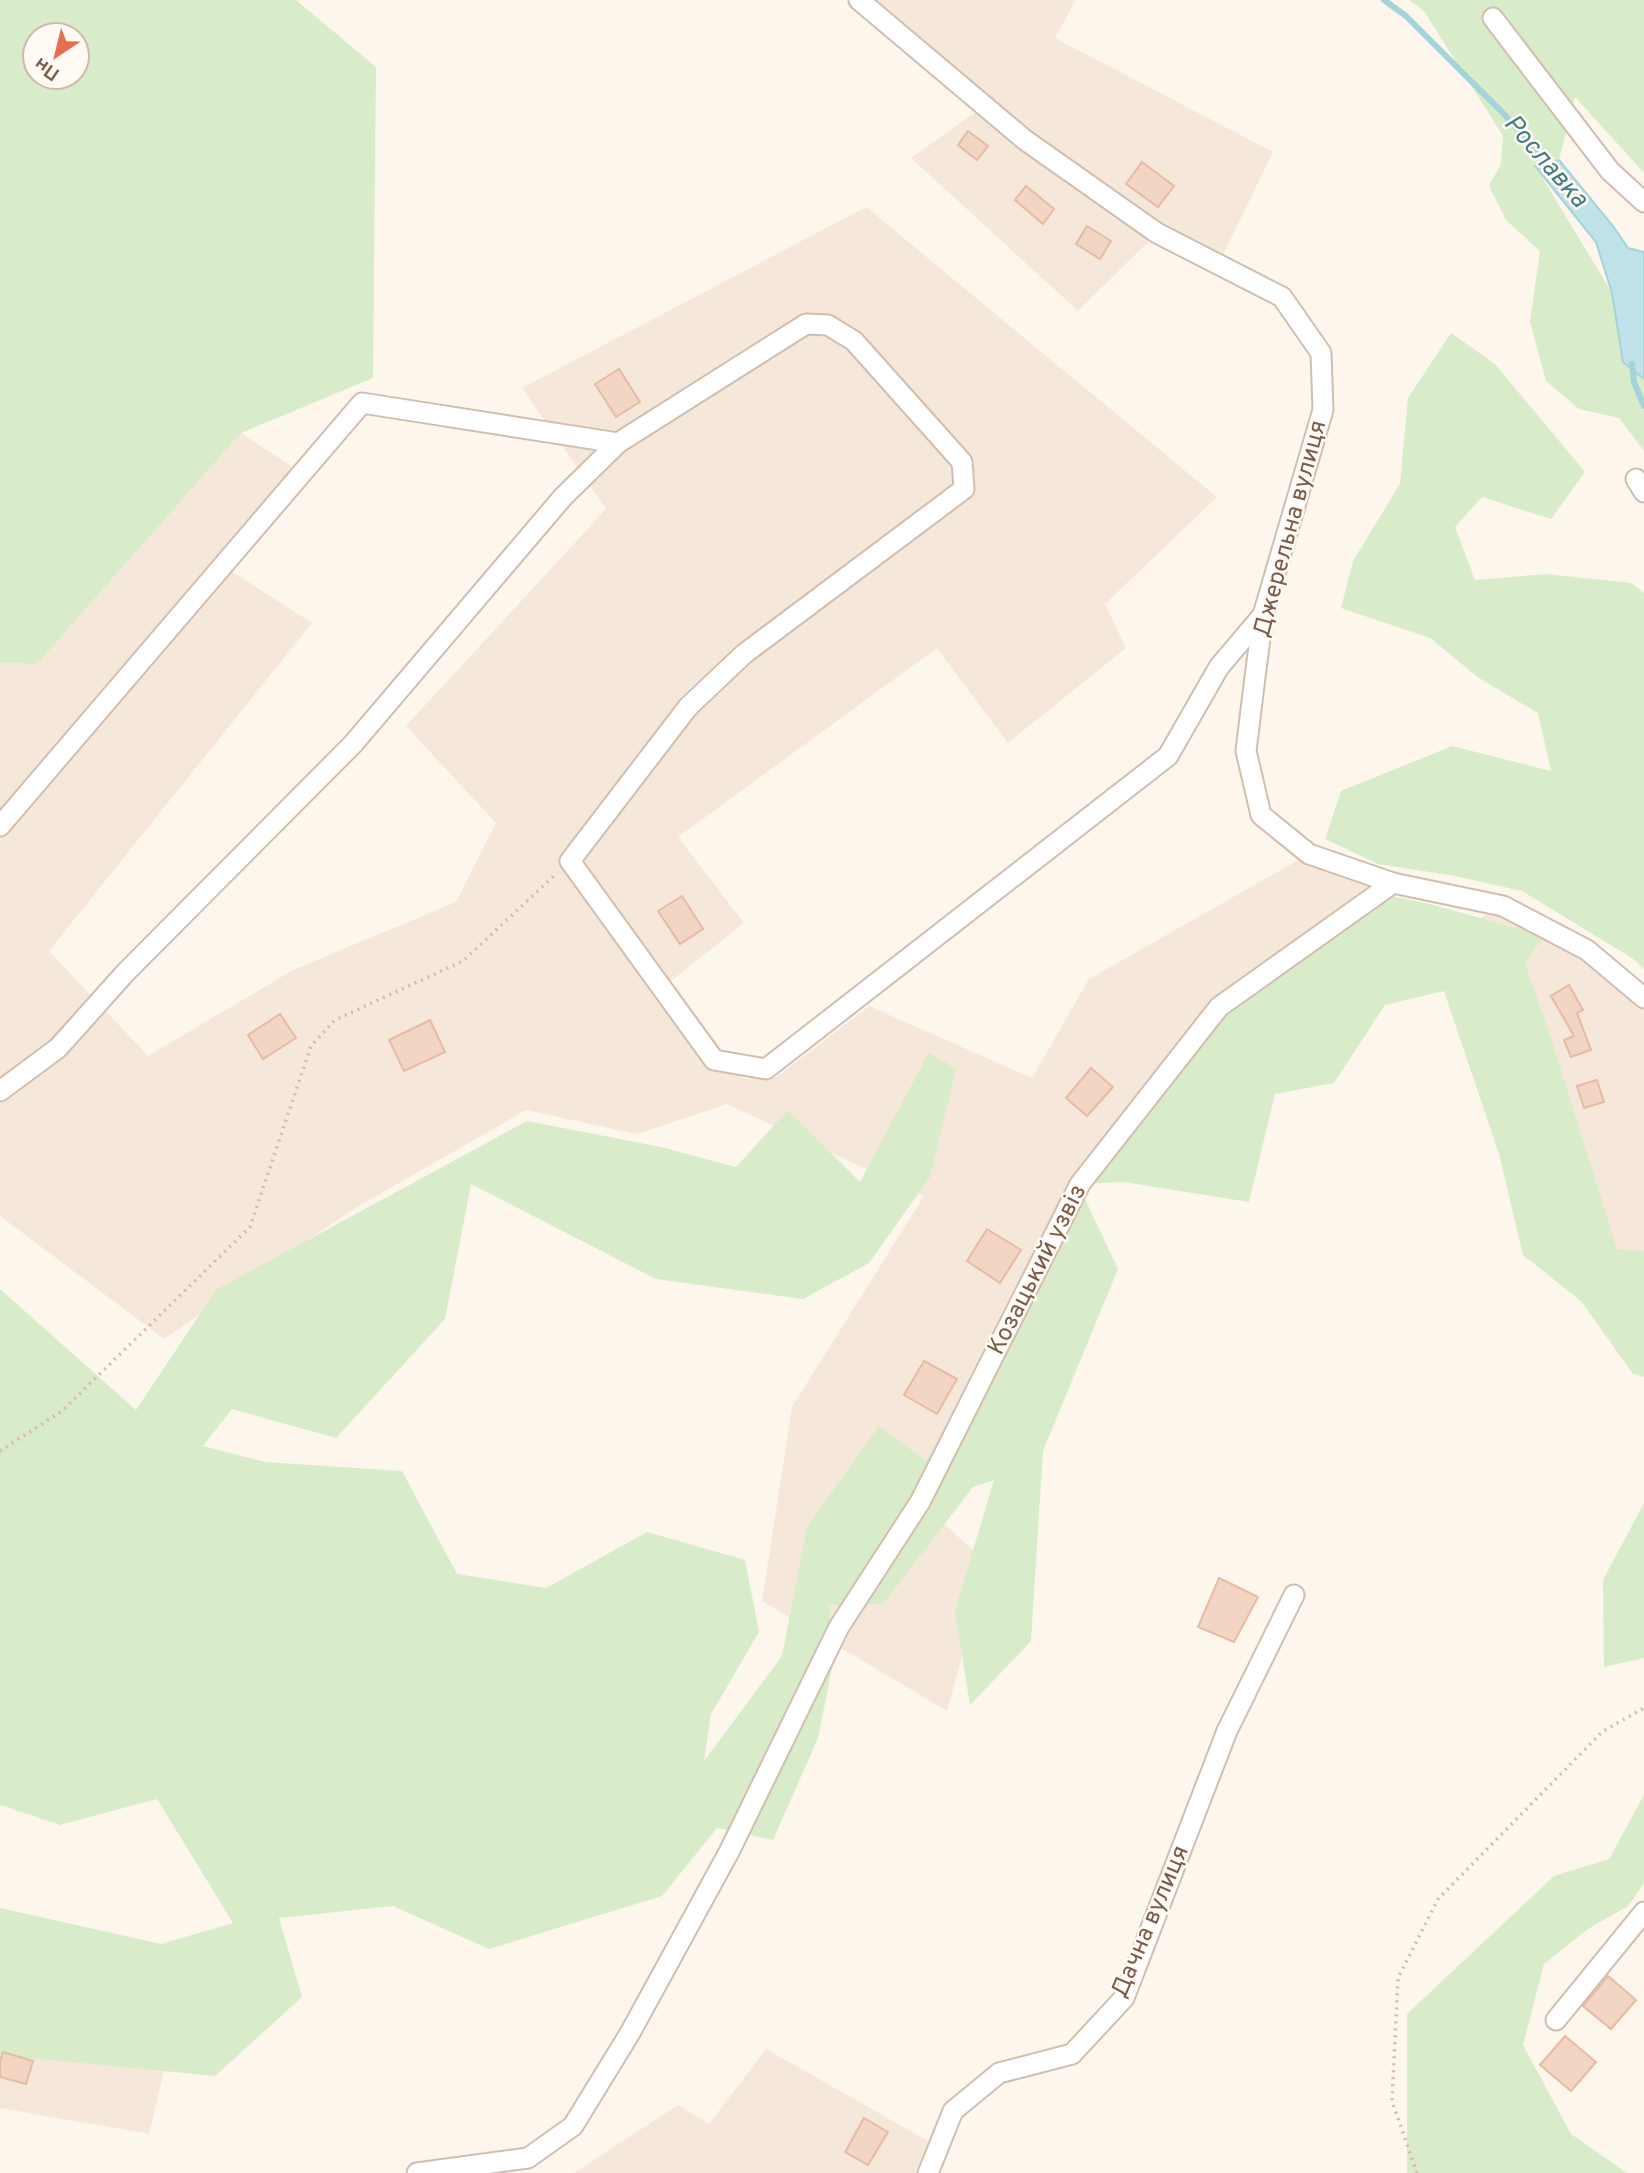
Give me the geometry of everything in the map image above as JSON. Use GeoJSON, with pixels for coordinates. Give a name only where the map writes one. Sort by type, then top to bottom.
{"type":"FeatureCollection","features":[{"type":"Feature","properties":{"kind":"street","name":"Джерельна вулиця"},"geometry":{"type":"LineString","coordinates":[[859,0],[1025,140],[1157,233],[1282,297],[1321,353],[1323,410],[1263,615],[1246,751],[1261,815],[1309,854],[1393,883],[1503,906],[1587,950],[1644,998]]}},
{"type":"Feature","properties":{"kind":"street"},"geometry":{"type":"LineString","coordinates":[[1493,18],[1610,171],[1644,202]]}},
{"type":"Feature","properties":{"kind":"street"},"geometry":{"type":"LineString","coordinates":[[0,1091],[58,1048],[126,972],[353,744],[563,497],[618,443],[806,324],[828,325],[854,341],[962,462],[964,489],[744,654],[688,707],[570,861],[714,1060],[766,1069],[1168,756],[1219,667],[1263,615]]}},
{"type":"Feature","properties":{"kind":"street"},"geometry":{"type":"LineString","coordinates":[[0,826],[362,403],[618,443]]}},
{"type":"Feature","properties":{"kind":"street","name":"Козацький узвіз"},"geometry":{"type":"LineString","coordinates":[[417,2173],[528,2158],[573,2126],[630,2033],[729,1852],[839,1627],[920,1502],[1080,1184],[1219,1007],[1393,883]]}},
{"type":"Feature","properties":{"kind":"street","name":"Дачна вулиця"},"geometry":{"type":"LineString","coordinates":[[928,2173],[953,2111],[999,2073],[1072,2054],[1124,1998],[1227,1731],[1294,1595]]}},
{"type":"Feature","properties":{"kind":"street"},"geometry":{"type":"LineString","coordinates":[[1556,2020],[1644,1912]]}},
{"type":"Feature","properties":{"kind":"path"},"geometry":{"type":"LineString","coordinates":[[0,1451],[62,1411],[250,1227],[311,1046],[335,1020],[463,961],[570,861]]}},
{"type":"Feature","properties":{"kind":"path"},"geometry":{"type":"LineString","coordinates":[[1417,2173],[1392,2101],[1398,1978],[1438,1899],[1602,1732],[1644,1708]]}},
{"type":"Feature","properties":{"kind":"shaded area"},"geometry":{"type":"Polygon","coordinates":[[[859,0],[1076,0],[1055,38],[1273,152],[1218,265],[1157,233],[1078,311],[911,158],[984,106],[859,0]]]}},
{"type":"Feature","properties":{"kind":"shaded area"},"geometry":{"type":"Polygon","coordinates":[[[866,207],[1217,497],[1105,604],[1126,648],[1008,743],[937,648],[678,837],[744,923],[671,981],[744,1079],[777,1077],[869,1006],[1032,1078],[1089,979],[1309,854],[1393,883],[1080,1184],[920,1502],[988,1564],[947,1711],[762,1601],[792,1407],[924,1196],[727,1104],[637,1134],[526,1110],[352,1210],[164,1339],[0,1216],[0,663],[37,664],[241,433],[306,476],[228,569],[312,623],[49,951],[148,1056],[293,970],[456,902],[496,823],[406,726],[606,509],[522,388],[866,207]]]}},
{"type":"Feature","properties":{"kind":"shaded area"},"geometry":{"type":"Polygon","coordinates":[[[1503,906],[1644,998],[1644,1310],[1468,924],[1503,906]]]}},
{"type":"Feature","properties":{"kind":"shaded area"},"geometry":{"type":"Polygon","coordinates":[[[0,1967],[188,1970],[149,2134],[0,2108],[0,1967]]]}},
{"type":"Feature","properties":{"kind":"shaded area"},"geometry":{"type":"Polygon","coordinates":[[[766,2049],[928,2141],[915,2173],[574,2173],[678,2105],[709,2124],[766,2049]]]}},
{"type":"Feature","properties":{"kind":"green space"},"geometry":{"type":"Polygon","coordinates":[[[0,0],[296,0],[376,67],[373,378],[241,433],[37,664],[0,663],[0,0]]]}},
{"type":"Feature","properties":{"kind":"green space"},"geometry":{"type":"Polygon","coordinates":[[[1409,0],[1644,0],[1644,173],[1575,97],[1559,160],[1536,167],[1612,293],[1623,362],[1644,379],[1644,451],[1619,418],[1579,409],[1546,381],[1530,322],[1540,251],[1506,220],[1489,186],[1501,164],[1503,136],[1424,11],[1409,0]]]}},
{"type":"Feature","properties":{"kind":"green space"},"geometry":{"type":"Polygon","coordinates":[[[1451,333],[1495,364],[1585,472],[1551,519],[1482,497],[1455,527],[1475,580],[1546,574],[1631,583],[1644,593],[1644,969],[1632,958],[1522,891],[1455,876],[1378,864],[1325,839],[1341,791],[1452,746],[1551,771],[1538,713],[1479,678],[1430,638],[1341,608],[1353,561],[1400,484],[1408,398],[1451,333]]]}},
{"type":"Feature","properties":{"kind":"green space"},"geometry":{"type":"Polygon","coordinates":[[[1380,894],[1430,904],[1544,936],[1525,963],[1617,1249],[1644,1251],[1644,1377],[1633,1374],[1581,1301],[1523,1255],[1499,1154],[1444,991],[1385,1005],[1334,1083],[1275,1094],[1249,1202],[1124,1182],[1080,1184],[1219,1007],[1380,894]]]}},
{"type":"Feature","properties":{"kind":"green space"},"geometry":{"type":"Polygon","coordinates":[[[929,1052],[956,1069],[930,1177],[869,1263],[803,1299],[656,1279],[471,1184],[445,1319],[336,1438],[232,1409],[203,1446],[265,1462],[402,1471],[457,1574],[546,1588],[647,1532],[745,1560],[759,1632],[711,1714],[704,1761],[782,1656],[807,1527],[879,1426],[926,1461],[1018,1326],[1085,1199],[1118,1269],[1043,1451],[1031,1641],[970,1705],[955,1611],[994,1480],[973,1487],[883,1604],[829,1605],[833,1663],[818,1738],[773,1840],[717,1828],[662,1896],[489,1949],[393,1906],[279,1918],[302,1997],[215,2076],[0,2055],[0,1908],[161,1944],[233,1923],[157,1799],[60,1825],[0,1805],[0,1289],[136,1410],[216,1290],[527,1121],[661,1147],[736,1167],[788,1110],[860,1182],[929,1052]]]}},
{"type":"Feature","properties":{"kind":"green space"},"geometry":{"type":"Polygon","coordinates":[[[1644,1503],[1644,1658],[1604,1667],[1603,1580],[1644,1503]]]}},
{"type":"Feature","properties":{"kind":"green space"},"geometry":{"type":"Polygon","coordinates":[[[1644,1795],[1644,1883],[1628,1906],[1588,1929],[1544,1964],[1523,2045],[1571,2134],[1627,2173],[1407,2173],[1407,2014],[1554,1876],[1609,1859],[1644,1795]]]}},
{"type":"Feature","properties":{"kind":"water"},"geometry":{"type":"Polygon","coordinates":[[[1559,160],[1628,248],[1644,252],[1644,379],[1623,362],[1612,293],[1596,242],[1535,166],[1559,160]]]}},
{"type":"Feature","properties":{"kind":"building"},"geometry":{"type":"Polygon","coordinates":[[[968,131],[988,146],[977,160],[958,145],[968,131]]]}},
{"type":"Feature","properties":{"kind":"building"},"geometry":{"type":"Polygon","coordinates":[[[1142,162],[1174,186],[1158,207],[1126,184],[1142,162]]]}},
{"type":"Feature","properties":{"kind":"building"},"geometry":{"type":"Polygon","coordinates":[[[1026,186],[1054,209],[1043,224],[1015,200],[1026,186]]]}},
{"type":"Feature","properties":{"kind":"building"},"geometry":{"type":"Polygon","coordinates":[[[1087,226],[1111,241],[1100,259],[1076,244],[1087,226]]]}},
{"type":"Feature","properties":{"kind":"building"},"geometry":{"type":"Polygon","coordinates":[[[619,369],[640,402],[616,417],[595,384],[619,369]]]}},
{"type":"Feature","properties":{"kind":"building"},"geometry":{"type":"Polygon","coordinates":[[[682,896],[703,929],[680,944],[658,911],[682,896]]]}},
{"type":"Feature","properties":{"kind":"building"},"geometry":{"type":"Polygon","coordinates":[[[1569,985],[1583,1010],[1577,1013],[1591,1050],[1571,1057],[1564,1040],[1574,1036],[1551,996],[1569,985]]]}},
{"type":"Feature","properties":{"kind":"building"},"geometry":{"type":"Polygon","coordinates":[[[280,1014],[296,1038],[263,1059],[248,1035],[280,1014]]]}},
{"type":"Feature","properties":{"kind":"building"},"geometry":{"type":"Polygon","coordinates":[[[430,1020],[445,1052],[404,1071],[389,1040],[430,1020]]]}},
{"type":"Feature","properties":{"kind":"building"},"geometry":{"type":"Polygon","coordinates":[[[1091,1068],[1113,1087],[1087,1116],[1066,1098],[1091,1068]]]}},
{"type":"Feature","properties":{"kind":"building"},"geometry":{"type":"Polygon","coordinates":[[[1597,1080],[1604,1102],[1584,1108],[1577,1086],[1597,1080]]]}},
{"type":"Feature","properties":{"kind":"building"},"geometry":{"type":"Polygon","coordinates":[[[987,1229],[1021,1250],[1000,1283],[967,1261],[987,1229]]]}},
{"type":"Feature","properties":{"kind":"building"},"geometry":{"type":"Polygon","coordinates":[[[924,1361],[957,1379],[937,1414],[904,1395],[924,1361]]]}},
{"type":"Feature","properties":{"kind":"building"},"geometry":{"type":"Polygon","coordinates":[[[1219,1578],[1258,1597],[1234,1642],[1198,1627],[1219,1578]]]}},
{"type":"Feature","properties":{"kind":"building"},"geometry":{"type":"Polygon","coordinates":[[[1608,1976],[1636,2000],[1611,2029],[1583,2006],[1608,1976]]]}},
{"type":"Feature","properties":{"kind":"building"},"geometry":{"type":"Polygon","coordinates":[[[1565,2036],[1596,2062],[1571,2091],[1540,2065],[1565,2036]]]}},
{"type":"Feature","properties":{"kind":"building"},"geometry":{"type":"Polygon","coordinates":[[[3,2052],[33,2061],[26,2084],[0,2077],[3,2052]]]}},
{"type":"Feature","properties":{"kind":"building"},"geometry":{"type":"Polygon","coordinates":[[[864,2118],[888,2132],[868,2165],[845,2152],[864,2118]]]}},
{"type":"Feature","properties":{"kind":"waterway","name":"Рославка"},"geometry":{"type":"LineString","coordinates":[[1384,0],[1406,16],[1503,113],[1553,168]]}},
{"type":"Feature","properties":{"kind":"waterway","name":"Рославка"},"geometry":{"type":"LineString","coordinates":[[1632,364],[1634,382],[1644,406]]}}]}
